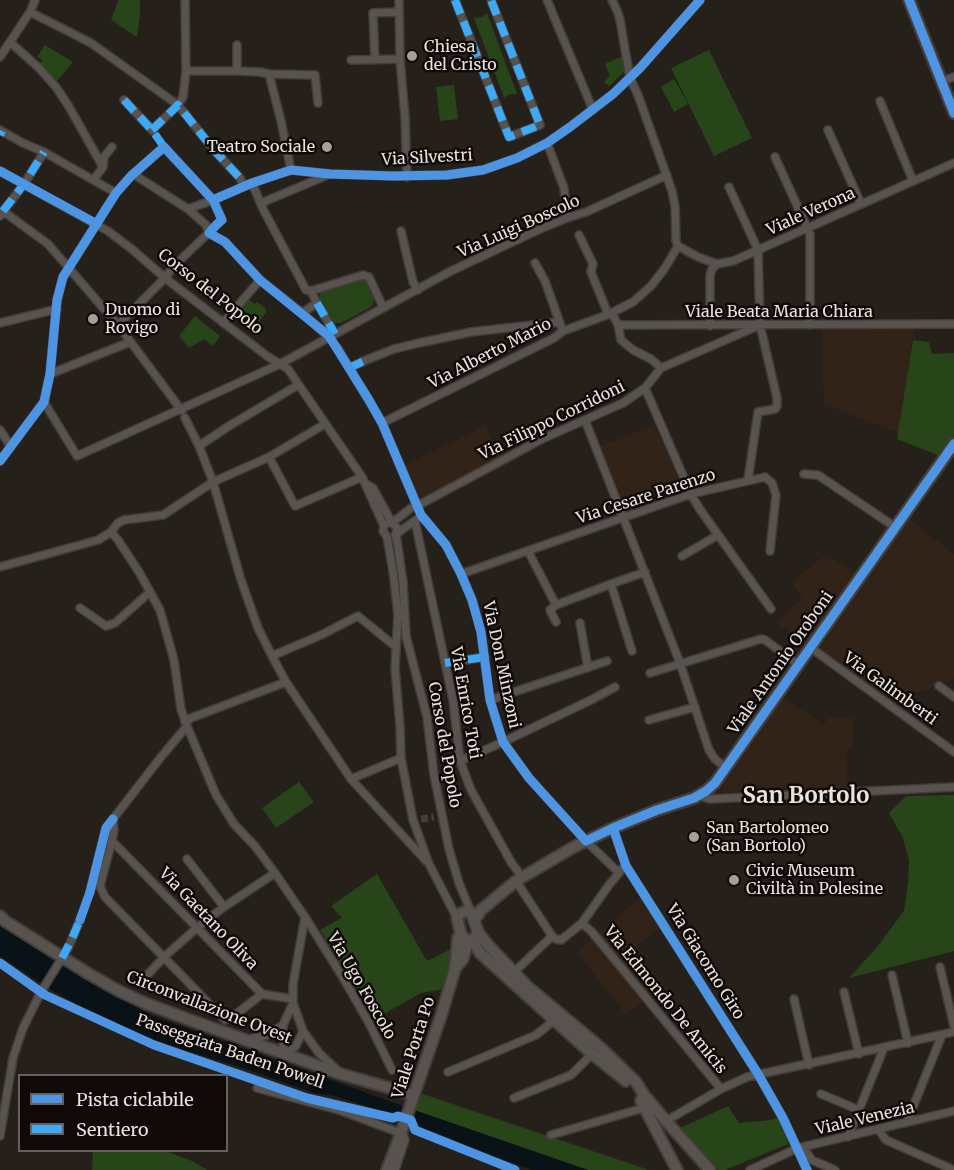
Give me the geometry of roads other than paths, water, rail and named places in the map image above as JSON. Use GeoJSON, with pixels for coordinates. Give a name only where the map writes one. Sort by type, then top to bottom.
{"type":"FeatureCollection","features":[{"type":"Feature","properties":{"kind":"street"},"geometry":{"type":"LineString","coordinates":[[0,57],[30,12],[35,0]]}},
{"type":"Feature","properties":{"kind":"street"},"geometry":{"type":"LineString","coordinates":[[399,0],[407,177]]}},
{"type":"Feature","properties":{"kind":"street"},"geometry":{"type":"LineString","coordinates":[[455,0],[508,137],[540,125],[491,0]]}},
{"type":"Feature","properties":{"kind":"street"},"geometry":{"type":"LineString","coordinates":[[547,0],[593,110]]}},
{"type":"Feature","properties":{"kind":"street"},"geometry":{"type":"LineString","coordinates":[[612,0],[620,20],[630,78],[639,95],[672,191],[676,241],[678,246],[698,258],[717,264],[710,275],[710,326]]}},
{"type":"Feature","properties":{"kind":"street","name":"Via Silvestri"},"geometry":{"type":"LineString","coordinates":[[291,170],[407,177],[447,175],[483,170],[517,158],[570,128],[593,110],[630,78],[700,0]]}},
{"type":"Feature","properties":{"kind":"street"},"geometry":{"type":"LineString","coordinates":[[909,0],[954,113]]}},
{"type":"Feature","properties":{"kind":"street"},"geometry":{"type":"LineString","coordinates":[[124,100],[152,131],[178,105],[183,97],[186,71],[188,1]]}},
{"type":"Feature","properties":{"kind":"street"},"geometry":{"type":"LineString","coordinates":[[30,12],[91,43],[178,105],[240,178],[244,186]]}},
{"type":"Feature","properties":{"kind":"street"},"geometry":{"type":"LineString","coordinates":[[375,60],[373,13],[399,12]]}},
{"type":"Feature","properties":{"kind":"street"},"geometry":{"type":"LineString","coordinates":[[10,42],[56,87],[103,167]]}},
{"type":"Feature","properties":{"kind":"street"},"geometry":{"type":"LineString","coordinates":[[237,45],[237,71]]}},
{"type":"Feature","properties":{"kind":"street"},"geometry":{"type":"LineString","coordinates":[[351,60],[400,59]]}},
{"type":"Feature","properties":{"kind":"street"},"geometry":{"type":"LineString","coordinates":[[186,71],[315,75],[318,103]]}},
{"type":"Feature","properties":{"kind":"street"},"geometry":{"type":"LineString","coordinates":[[188,209],[291,170],[269,74]]}},
{"type":"Feature","properties":{"kind":"street"},"geometry":{"type":"LineString","coordinates":[[941,81],[954,77]]}},
{"type":"Feature","properties":{"kind":"street"},"geometry":{"type":"LineString","coordinates":[[527,97],[537,126]]}},
{"type":"Feature","properties":{"kind":"street"},"geometry":{"type":"LineString","coordinates":[[880,101],[913,181]]}},
{"type":"Feature","properties":{"kind":"street"},"geometry":{"type":"LineString","coordinates":[[499,108],[509,137]]}},
{"type":"Feature","properties":{"kind":"street"},"geometry":{"type":"LineString","coordinates":[[828,130],[861,204]]}},
{"type":"Feature","properties":{"kind":"street"},"geometry":{"type":"LineString","coordinates":[[1,132],[44,152],[116,193]]}},
{"type":"Feature","properties":{"kind":"street"},"geometry":{"type":"LineString","coordinates":[[547,142],[564,188],[567,218]]}},
{"type":"Feature","properties":{"kind":"street"},"geometry":{"type":"LineString","coordinates":[[0,461],[44,402],[50,374],[57,300],[63,276],[116,193],[162,144],[213,200],[222,220],[174,266],[118,326]]}},
{"type":"Feature","properties":{"kind":"street"},"geometry":{"type":"LineString","coordinates":[[94,179],[103,167],[104,157],[112,147]]}},
{"type":"Feature","properties":{"kind":"street"},"geometry":{"type":"LineString","coordinates":[[44,152],[24,184],[2,210],[48,244],[118,326],[183,413],[200,446],[213,482],[241,580],[258,628],[286,682],[351,779],[429,864]]}},
{"type":"Feature","properties":{"kind":"street"},"geometry":{"type":"LineString","coordinates":[[775,158],[810,234],[810,325]]}},
{"type":"Feature","properties":{"kind":"street","name":"Viale Verona"},"geometry":{"type":"LineString","coordinates":[[717,264],[734,261],[954,163]]}},
{"type":"Feature","properties":{"kind":"street","name":"Corso del Popolo"},"geometry":{"type":"LineString","coordinates":[[0,171],[97,224],[224,323],[288,369],[364,481],[384,526],[383,533],[387,537],[398,615],[395,668],[401,758],[429,864],[457,918]]}},
{"type":"Feature","properties":{"kind":"street"},"geometry":{"type":"LineString","coordinates":[[133,174],[188,209],[206,225],[209,233],[225,242],[260,280],[332,337]]}},
{"type":"Feature","properties":{"kind":"street"},"geometry":{"type":"LineString","coordinates":[[261,203],[330,174]]}},
{"type":"Feature","properties":{"kind":"street","name":"Via Luigi Boscolo"},"geometry":{"type":"LineString","coordinates":[[44,402],[77,456],[183,413],[332,337],[451,271],[667,175]]}},
{"type":"Feature","properties":{"kind":"street"},"geometry":{"type":"LineString","coordinates":[[252,183],[306,290],[310,291],[317,303],[332,337]]}},
{"type":"Feature","properties":{"kind":"street"},"geometry":{"type":"LineString","coordinates":[[729,187],[758,250],[760,325],[777,398],[775,409],[759,412],[748,480]]}},
{"type":"Feature","properties":{"kind":"street"},"geometry":{"type":"LineString","coordinates":[[401,231],[413,282],[418,290]]}},
{"type":"Feature","properties":{"kind":"street"},"geometry":{"type":"LineString","coordinates":[[579,235],[593,264],[591,272],[606,309],[618,325],[621,340],[661,368]]}},
{"type":"Feature","properties":{"kind":"street","name":"Via Alberto Mario"},"geometry":{"type":"LineString","coordinates":[[382,423],[554,338],[563,331],[610,314],[633,302],[651,286],[678,246]]}},
{"type":"Feature","properties":{"kind":"street"},"geometry":{"type":"LineString","coordinates":[[536,263],[563,331]]}},
{"type":"Feature","properties":{"kind":"street"},"geometry":{"type":"LineString","coordinates":[[310,291],[363,275],[369,276],[383,308]]}},
{"type":"Feature","properties":{"kind":"street"},"geometry":{"type":"LineString","coordinates":[[224,323],[260,280]]}},
{"type":"Feature","properties":{"kind":"street"},"geometry":{"type":"LineString","coordinates":[[302,313],[317,303]]}},
{"type":"Feature","properties":{"kind":"street"},"geometry":{"type":"LineString","coordinates":[[0,323],[57,309]]}},
{"type":"Feature","properties":{"kind":"street"},"geometry":{"type":"LineString","coordinates":[[350,371],[366,360],[394,349],[471,332],[559,322]]}},
{"type":"Feature","properties":{"kind":"street","name":"Viale Beata Maria Chiara"},"geometry":{"type":"LineString","coordinates":[[618,325],[954,324]]}},
{"type":"Feature","properties":{"kind":"street","name":"Via Filippo Corridoni"},"geometry":{"type":"LineString","coordinates":[[392,523],[411,508],[542,439],[623,403],[645,388],[661,368],[760,325]]}},
{"type":"Feature","properties":{"kind":"street"},"geometry":{"type":"LineString","coordinates":[[50,374],[130,342]]}},
{"type":"Feature","properties":{"kind":"street","name":"Via Don Minzoni"},"geometry":{"type":"LineString","coordinates":[[337,348],[382,423],[421,515],[446,545],[472,600],[481,632],[490,700],[503,742],[529,778],[586,841]]}},
{"type":"Feature","properties":{"kind":"street"},"geometry":{"type":"LineString","coordinates":[[200,446],[298,385]]}},
{"type":"Feature","properties":{"kind":"street"},"geometry":{"type":"LineString","coordinates":[[645,388],[691,494],[771,609]]}},
{"type":"Feature","properties":{"kind":"street"},"geometry":{"type":"LineString","coordinates":[[585,420],[680,663],[709,750],[715,759],[726,768]]}},
{"type":"Feature","properties":{"kind":"street"},"geometry":{"type":"LineString","coordinates":[[0,567],[98,540],[124,520],[163,515],[213,482],[269,457],[325,424]]}},
{"type":"Feature","properties":{"kind":"street"},"geometry":{"type":"LineString","coordinates":[[0,430],[11,447]]}},
{"type":"Feature","properties":{"kind":"street","name":"Viale Antonio Oroboni"},"geometry":{"type":"LineString","coordinates":[[457,918],[459,914],[466,911],[475,914],[519,879],[586,841],[657,810],[694,798],[715,783],[952,450]]}},
{"type":"Feature","properties":{"kind":"street"},"geometry":{"type":"LineString","coordinates":[[269,457],[295,506],[364,481]]}},
{"type":"Feature","properties":{"kind":"street"},"geometry":{"type":"LineString","coordinates":[[804,474],[818,475],[895,527]]}},
{"type":"Feature","properties":{"kind":"street","name":"Via Cesare Parenzo"},"geometry":{"type":"LineString","coordinates":[[461,574],[691,494],[765,477],[772,483],[776,495],[770,551]]}},
{"type":"Feature","properties":{"kind":"street","name":"Corso del Popolo"},"geometry":{"type":"LineString","coordinates":[[364,481],[373,488],[397,528],[406,636],[427,717],[438,816],[459,883],[475,914]]}},
{"type":"Feature","properties":{"kind":"street"},"geometry":{"type":"LineString","coordinates":[[387,537],[396,534],[421,515]]}},
{"type":"Feature","properties":{"kind":"street","name":"Via Enrico Toti"},"geometry":{"type":"LineString","coordinates":[[415,520],[453,700],[460,760],[471,790],[552,936]]}},
{"type":"Feature","properties":{"kind":"street"},"geometry":{"type":"LineString","coordinates":[[384,526],[392,523]]}},
{"type":"Feature","properties":{"kind":"street","name":"Via Ugo Foscolo"},"geometry":{"type":"LineString","coordinates":[[111,532],[160,610],[174,660],[181,709],[216,795],[234,824],[254,845],[305,917],[358,1004],[393,1070]]}},
{"type":"Feature","properties":{"kind":"street"},"geometry":{"type":"LineString","coordinates":[[682,556],[718,535]]}},
{"type":"Feature","properties":{"kind":"street"},"geometry":{"type":"LineString","coordinates":[[528,551],[556,605]]}},
{"type":"Feature","properties":{"kind":"street"},"geometry":{"type":"LineString","coordinates":[[556,622],[550,610],[556,605],[645,572]]}},
{"type":"Feature","properties":{"kind":"street"},"geometry":{"type":"LineString","coordinates":[[611,584],[632,651]]}},
{"type":"Feature","properties":{"kind":"street"},"geometry":{"type":"LineString","coordinates":[[80,608],[106,626],[115,623],[150,592]]}},
{"type":"Feature","properties":{"kind":"street"},"geometry":{"type":"LineString","coordinates":[[272,656],[358,616],[396,647]]}},
{"type":"Feature","properties":{"kind":"street"},"geometry":{"type":"LineString","coordinates":[[580,623],[588,668]]}},
{"type":"Feature","properties":{"kind":"street"},"geometry":{"type":"LineString","coordinates":[[650,673],[761,639],[799,664]]}},
{"type":"Feature","properties":{"kind":"street","name":"Via Galimberti"},"geometry":{"type":"LineString","coordinates":[[811,648],[954,752]]}},
{"type":"Feature","properties":{"kind":"street"},"geometry":{"type":"LineString","coordinates":[[445,663],[484,657]]}},
{"type":"Feature","properties":{"kind":"street"},"geometry":{"type":"LineString","coordinates":[[490,700],[607,661]]}},
{"type":"Feature","properties":{"kind":"street"},"geometry":{"type":"LineString","coordinates":[[90,892],[106,828],[191,718],[286,682]]}},
{"type":"Feature","properties":{"kind":"street"},"geometry":{"type":"LineString","coordinates":[[939,686],[954,697]]}},
{"type":"Feature","properties":{"kind":"street"},"geometry":{"type":"LineString","coordinates":[[460,760],[503,742],[615,687]]}},
{"type":"Feature","properties":{"kind":"street"},"geometry":{"type":"LineString","coordinates":[[649,720],[695,707]]}},
{"type":"Feature","properties":{"kind":"street"},"geometry":{"type":"LineString","coordinates":[[351,779],[401,758]]}},
{"type":"Feature","properties":{"kind":"street"},"geometry":{"type":"LineString","coordinates":[[700,795],[710,799],[954,787]]}},
{"type":"Feature","properties":{"kind":"street"},"geometry":{"type":"LineString","coordinates":[[113,819],[112,841],[100,886],[105,897],[225,1020],[231,1018],[262,994],[293,1001]]}},
{"type":"Feature","properties":{"kind":"street","name":"Via Giacomo Giro"},"geometry":{"type":"LineString","coordinates":[[613,828],[623,869],[758,1074],[783,1118],[807,1169]]}},
{"type":"Feature","properties":{"kind":"street","name":"Via Gaetano Oliva"},"geometry":{"type":"LineString","coordinates":[[112,841],[262,994]]}},
{"type":"Feature","properties":{"kind":"street","name":"Via Giacomo Giro"},"geometry":{"type":"LineString","coordinates":[[586,841],[616,870],[623,869]]}},
{"type":"Feature","properties":{"kind":"street"},"geometry":{"type":"LineString","coordinates":[[187,859],[224,908]]}},
{"type":"Feature","properties":{"kind":"street","name":"Via Edmondo De Amicis"},"geometry":{"type":"LineString","coordinates":[[623,869],[582,923],[592,932],[721,1089]]}},
{"type":"Feature","properties":{"kind":"street"},"geometry":{"type":"LineString","coordinates":[[140,983],[164,957],[198,927],[275,873]]}},
{"type":"Feature","properties":{"kind":"street"},"geometry":{"type":"LineString","coordinates":[[0,906],[3,919]]}},
{"type":"Feature","properties":{"kind":"street"},"geometry":{"type":"LineString","coordinates":[[470,937],[475,914]]}},
{"type":"Feature","properties":{"kind":"street"},"geometry":{"type":"LineString","coordinates":[[305,917],[293,984],[293,1001],[303,1031],[320,1053],[341,1074]]}},
{"type":"Feature","properties":{"kind":"street"},"geometry":{"type":"LineString","coordinates":[[457,918],[480,953],[511,975],[644,1095],[641,1101],[666,1121],[710,1170]]}},
{"type":"Feature","properties":{"kind":"street","name":"Circonvallazione Ovest"},"geometry":{"type":"LineString","coordinates":[[3,919],[61,959],[145,1003],[413,1098]]}},
{"type":"Feature","properties":{"kind":"street"},"geometry":{"type":"LineString","coordinates":[[0,1136],[17,1043],[80,920]]}},
{"type":"Feature","properties":{"kind":"street"},"geometry":{"type":"LineString","coordinates":[[511,975],[552,936],[561,940],[582,923]]}},
{"type":"Feature","properties":{"kind":"street"},"geometry":{"type":"LineString","coordinates":[[470,937],[488,945],[511,975]]}},
{"type":"Feature","properties":{"kind":"street","name":"Viale Porta Po"},"geometry":{"type":"LineString","coordinates":[[387,1170],[455,969],[458,938],[470,937],[463,958],[455,969]]}},
{"type":"Feature","properties":{"kind":"street"},"geometry":{"type":"LineString","coordinates":[[463,958],[470,954],[480,953]]}},
{"type":"Feature","properties":{"kind":"street"},"geometry":{"type":"LineString","coordinates":[[940,967],[954,1026]]}},
{"type":"Feature","properties":{"kind":"street"},"geometry":{"type":"LineString","coordinates":[[892,975],[908,1043]]}},
{"type":"Feature","properties":{"kind":"street"},"geometry":{"type":"LineString","coordinates":[[844,992],[859,1054]]}},
{"type":"Feature","properties":{"kind":"street"},"geometry":{"type":"LineString","coordinates":[[794,999],[809,1065]]}},
{"type":"Feature","properties":{"kind":"street"},"geometry":{"type":"LineString","coordinates":[[293,1001],[283,1025],[283,1044],[286,1054],[296,1046],[303,1031]]}},
{"type":"Feature","properties":{"kind":"street"},"geometry":{"type":"LineString","coordinates":[[448,1072],[536,1035],[558,1017]]}},
{"type":"Feature","properties":{"kind":"street"},"geometry":{"type":"LineString","coordinates":[[245,1039],[267,1035],[283,1025]]}},
{"type":"Feature","properties":{"kind":"street"},"geometry":{"type":"LineString","coordinates":[[660,1139],[661,1128],[666,1121],[721,1089],[747,1077],[954,1032]]}},
{"type":"Feature","properties":{"kind":"street"},"geometry":{"type":"LineString","coordinates":[[907,1122],[942,1035]]}},
{"type":"Feature","properties":{"kind":"street"},"geometry":{"type":"LineString","coordinates":[[848,1137],[884,1048]]}},
{"type":"Feature","properties":{"kind":"street"},"geometry":{"type":"LineString","coordinates":[[514,1098],[571,1074],[596,1050]]}},
{"type":"Feature","properties":{"kind":"street"},"geometry":{"type":"LineString","coordinates":[[256,1088],[339,1110],[402,1130],[405,1140],[396,1170]]}},
{"type":"Feature","properties":{"kind":"street"},"geometry":{"type":"LineString","coordinates":[[821,1094],[859,1110]]}},
{"type":"Feature","properties":{"kind":"street"},"geometry":{"type":"LineString","coordinates":[[552,1135],[649,1106]]}},
{"type":"Feature","properties":{"kind":"street"},"geometry":{"type":"LineString","coordinates":[[649,1106],[660,1139],[677,1170]]}},
{"type":"Feature","properties":{"kind":"street","name":"Viale Venezia"},"geometry":{"type":"LineString","coordinates":[[750,1170],[798,1148],[954,1111]]}},
{"type":"Feature","properties":{"kind":"street"},"geometry":{"type":"LineString","coordinates":[[878,1129],[886,1140],[954,1170]]}},
{"type":"Feature","properties":{"kind":"street"},"geometry":{"type":"LineString","coordinates":[[798,1148],[805,1150],[812,1160],[836,1170]]}},
{"type":"Feature","properties":{"kind":"street"},"geometry":{"type":"LineString","coordinates":[[807,1169],[812,1160]]}},
{"type":"Feature","properties":{"kind":"tunnel"},"geometry":{"type":"LineString","coordinates":[[153,131],[161,142]]}},
{"type":"Feature","properties":{"kind":"tunnel"},"geometry":{"type":"LineString","coordinates":[[421,819],[434,817]]}},
{"type":"Feature","properties":{"kind":"place","name":"Chiesa del Cristo"},"geometry":{"type":"Point","coordinates":[412,56]}},
{"type":"Feature","properties":{"kind":"place","name":"Teatro Sociale"},"geometry":{"type":"Point","coordinates":[327,147]}},
{"type":"Feature","properties":{"kind":"place","name":"Duomo di Rovigo"},"geometry":{"type":"Point","coordinates":[93,319]}},
{"type":"Feature","properties":{"kind":"place","name":"San Bartolomeo (San Bortolo)"},"geometry":{"type":"Point","coordinates":[694,837]}},
{"type":"Feature","properties":{"kind":"place","name":"Civic Museum Civiltà in Polesine"},"geometry":{"type":"Point","coordinates":[734,880]}},
{"type":"Feature","properties":{"kind":"district","name":"San Bortolo"},"geometry":{"type":"Point","coordinates":[806,797]}}]}
